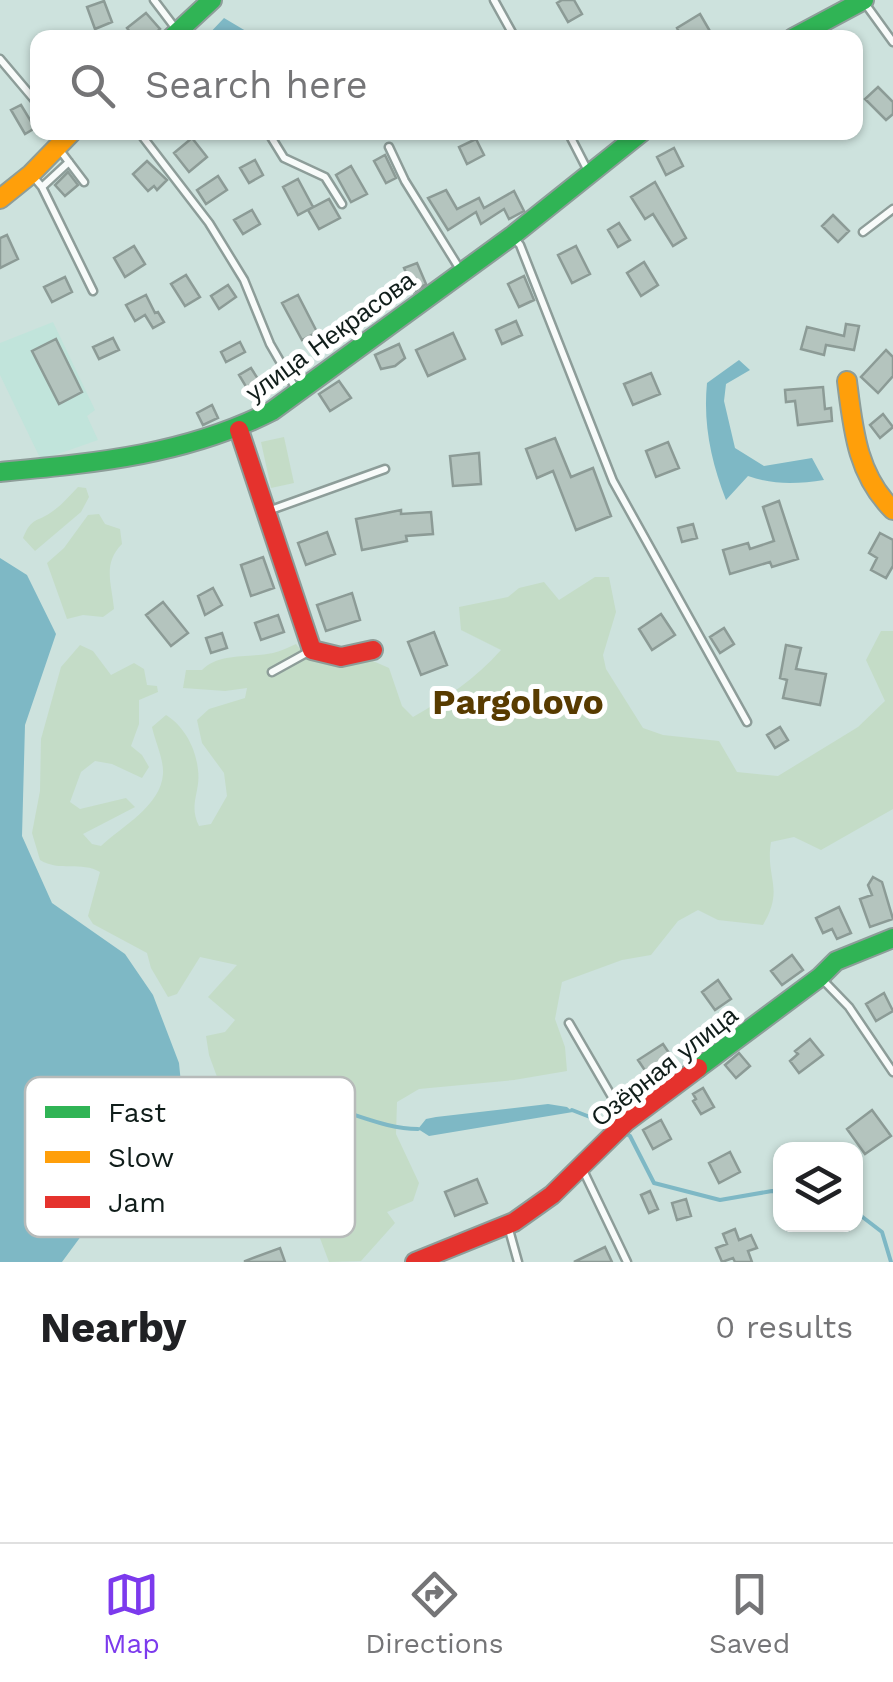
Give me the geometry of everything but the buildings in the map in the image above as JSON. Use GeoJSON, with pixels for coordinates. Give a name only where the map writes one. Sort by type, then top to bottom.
{"type":"FeatureCollection","features":[{"type":"Feature","properties":{"kind":"street"},"geometry":{"type":"LineString","coordinates":[[182,30],[212,0]]}},
{"type":"Feature","properties":{"kind":"street"},"geometry":{"type":"LineString","coordinates":[[808,30],[864,0]]}},
{"type":"Feature","properties":{"kind":"street","name":"улица Некрасова"},"geometry":{"type":"LineString","coordinates":[[0,472],[136,456],[239,430],[512,236],[632,140]]}},
{"type":"Feature","properties":{"kind":"street"},"geometry":{"type":"LineString","coordinates":[[0,199],[36,181],[66,142]]}},
{"type":"Feature","properties":{"kind":"street"},"geometry":{"type":"LineString","coordinates":[[846,381],[854,438],[867,478],[876,497],[893,510]]}},
{"type":"Feature","properties":{"kind":"street"},"geometry":{"type":"LineString","coordinates":[[239,430],[312,650],[341,657],[373,650]]}},
{"type":"Feature","properties":{"kind":"street","name":"Озёрная улица"},"geometry":{"type":"LineString","coordinates":[[415,1262],[508,1225],[552,1196],[626,1122],[836,962],[893,938]]}},
{"type":"Feature","properties":{"kind":"lane"},"geometry":{"type":"LineString","coordinates":[[154,0],[174,30]]}},
{"type":"Feature","properties":{"kind":"lane"},"geometry":{"type":"LineString","coordinates":[[494,0],[511,30]]}},
{"type":"Feature","properties":{"kind":"lane"},"geometry":{"type":"LineString","coordinates":[[864,0],[893,42]]}},
{"type":"Feature","properties":{"kind":"lane"},"geometry":{"type":"LineString","coordinates":[[0,59],[30,95]]}},
{"type":"Feature","properties":{"kind":"lane"},"geometry":{"type":"LineString","coordinates":[[145,140],[210,222],[244,280],[270,344],[296,390]]}},
{"type":"Feature","properties":{"kind":"lane"},"geometry":{"type":"LineString","coordinates":[[273,140],[284,158],[325,176],[342,204]]}},
{"type":"Feature","properties":{"kind":"lane"},"geometry":{"type":"LineString","coordinates":[[572,140],[590,175]]}},
{"type":"Feature","properties":{"kind":"lane"},"geometry":{"type":"LineString","coordinates":[[66,142],[84,182]]}},
{"type":"Feature","properties":{"kind":"lane"},"geometry":{"type":"LineString","coordinates":[[389,146],[461,272]]}},
{"type":"Feature","properties":{"kind":"lane"},"geometry":{"type":"LineString","coordinates":[[36,181],[93,291]]}},
{"type":"Feature","properties":{"kind":"lane"},"geometry":{"type":"LineString","coordinates":[[863,232],[893,208]]}},
{"type":"Feature","properties":{"kind":"lane"},"geometry":{"type":"LineString","coordinates":[[512,236],[520,245],[613,481],[747,722]]}},
{"type":"Feature","properties":{"kind":"lane"},"geometry":{"type":"LineString","coordinates":[[267,512],[384,469]]}},
{"type":"Feature","properties":{"kind":"lane"},"geometry":{"type":"LineString","coordinates":[[272,672],[312,650]]}},
{"type":"Feature","properties":{"kind":"lane"},"geometry":{"type":"LineString","coordinates":[[820,977],[848,1007],[893,1072]]}},
{"type":"Feature","properties":{"kind":"lane"},"geometry":{"type":"LineString","coordinates":[[569,1023],[626,1122]]}},
{"type":"Feature","properties":{"kind":"lane"},"geometry":{"type":"LineString","coordinates":[[582,1167],[627,1262]]}},
{"type":"Feature","properties":{"kind":"lane"},"geometry":{"type":"LineString","coordinates":[[508,1225],[518,1262]]}},
{"type":"Feature","properties":{"kind":"shaded area"},"geometry":{"type":"Polygon","coordinates":[[[53,322],[95,410],[87,416],[98,440],[41,460],[0,375],[0,343],[53,322]]]}},
{"type":"Feature","properties":{"kind":"shaded area"},"geometry":{"type":"Polygon","coordinates":[[[284,437],[294,483],[271,488],[261,442],[284,437]]]}},
{"type":"Feature","properties":{"kind":"shaded area"},"geometry":{"type":"Polygon","coordinates":[[[78,487],[86,488],[89,497],[81,512],[35,551],[23,538],[29,526],[56,509],[78,487]]]}},
{"type":"Feature","properties":{"kind":"shaded area"},"geometry":{"type":"Polygon","coordinates":[[[99,514],[105,524],[120,529],[122,544],[110,567],[114,609],[103,617],[83,615],[67,619],[47,563],[64,548],[88,515],[99,514]]]}},
{"type":"Feature","properties":{"kind":"shaded area"},"geometry":{"type":"Polygon","coordinates":[[[595,577],[609,577],[616,612],[603,655],[606,669],[643,728],[663,735],[719,741],[737,772],[778,776],[858,727],[885,701],[866,660],[881,631],[893,631],[893,809],[821,850],[794,837],[771,842],[774,892],[763,925],[718,920],[698,910],[678,921],[651,955],[622,960],[562,982],[555,1019],[565,1047],[567,1071],[419,1089],[397,1102],[396,1134],[419,1183],[413,1201],[387,1212],[395,1223],[361,1261],[329,1262],[320,1237],[355,1237],[355,1077],[217,1077],[206,1036],[225,1032],[235,1020],[208,997],[237,965],[200,957],[177,994],[168,997],[147,953],[93,924],[88,916],[100,872],[40,860],[32,833],[40,791],[41,739],[61,667],[80,645],[93,651],[111,675],[134,663],[144,669],[147,685],[157,686],[158,692],[139,700],[139,724],[131,746],[149,767],[142,778],[95,761],[81,772],[70,802],[80,809],[126,798],[135,807],[83,834],[92,844],[101,846],[148,806],[161,786],[162,763],[152,727],[166,715],[184,731],[195,754],[195,811],[199,826],[211,824],[227,796],[224,773],[202,743],[197,720],[209,709],[245,698],[247,688],[183,688],[186,670],[202,670],[217,660],[273,653],[296,644],[316,659],[361,658],[389,668],[402,706],[413,717],[460,687],[501,650],[461,630],[459,607],[508,597],[519,588],[544,582],[559,600],[595,577]]]}},
{"type":"Feature","properties":{"kind":"water"},"geometry":{"type":"Polygon","coordinates":[[[224,18],[244,30],[213,30],[224,18]]]}},
{"type":"Feature","properties":{"kind":"water"},"geometry":{"type":"Polygon","coordinates":[[[739,360],[750,370],[726,384],[724,401],[735,448],[764,466],[812,458],[824,480],[785,483],[748,476],[726,500],[709,442],[707,383],[739,360]]]}},
{"type":"Feature","properties":{"kind":"water"},"geometry":{"type":"Polygon","coordinates":[[[0,558],[27,575],[56,634],[25,725],[22,836],[52,903],[125,954],[153,995],[179,1063],[180,1077],[25,1077],[25,1237],[80,1237],[62,1262],[0,1262],[0,558]]]}},
{"type":"Feature","properties":{"kind":"water"},"geometry":{"type":"Polygon","coordinates":[[[548,1104],[573,1112],[429,1136],[418,1129],[426,1119],[436,1117],[548,1104]]]}},
{"type":"Feature","properties":{"kind":"waterway"},"geometry":{"type":"LineString","coordinates":[[572,1110],[613,1126]]}},
{"type":"Feature","properties":{"kind":"waterway"},"geometry":{"type":"LineString","coordinates":[[355,1115],[418,1129]]}},
{"type":"Feature","properties":{"kind":"waterway"},"geometry":{"type":"LineString","coordinates":[[625,1133],[654,1183],[720,1200],[773,1191]]}},
{"type":"Feature","properties":{"kind":"waterway"},"geometry":{"type":"LineString","coordinates":[[863,1217],[882,1232],[891,1262]]}},
{"type":"Feature","properties":{"kind":"traffic: fast"},"geometry":{"type":"LineString","coordinates":[[180,30],[212,0]]}},
{"type":"Feature","properties":{"kind":"traffic: fast"},"geometry":{"type":"LineString","coordinates":[[808,30],[864,0]]}},
{"type":"Feature","properties":{"kind":"traffic: fast"},"geometry":{"type":"LineString","coordinates":[[0,472],[139,455],[207,438],[272,411],[512,236],[632,140]]}},
{"type":"Feature","properties":{"kind":"traffic: fast"},"geometry":{"type":"LineString","coordinates":[[698,1068],[836,961],[893,938]]}},
{"type":"Feature","properties":{"kind":"traffic: slow"},"geometry":{"type":"LineString","coordinates":[[0,199],[64,140]]}},
{"type":"Feature","properties":{"kind":"traffic: slow"},"geometry":{"type":"LineString","coordinates":[[847,381],[864,466],[893,510]]}},
{"type":"Feature","properties":{"kind":"traffic: jam"},"geometry":{"type":"LineString","coordinates":[[239,430],[312,650],[341,657],[373,650]]}},
{"type":"Feature","properties":{"kind":"traffic: jam"},"geometry":{"type":"LineString","coordinates":[[415,1262],[514,1222],[552,1195],[626,1122],[698,1068]]}},
{"type":"Feature","properties":{"kind":"district","name":"Pargolovo"},"geometry":{"type":"Point","coordinates":[518,702]}}]}
